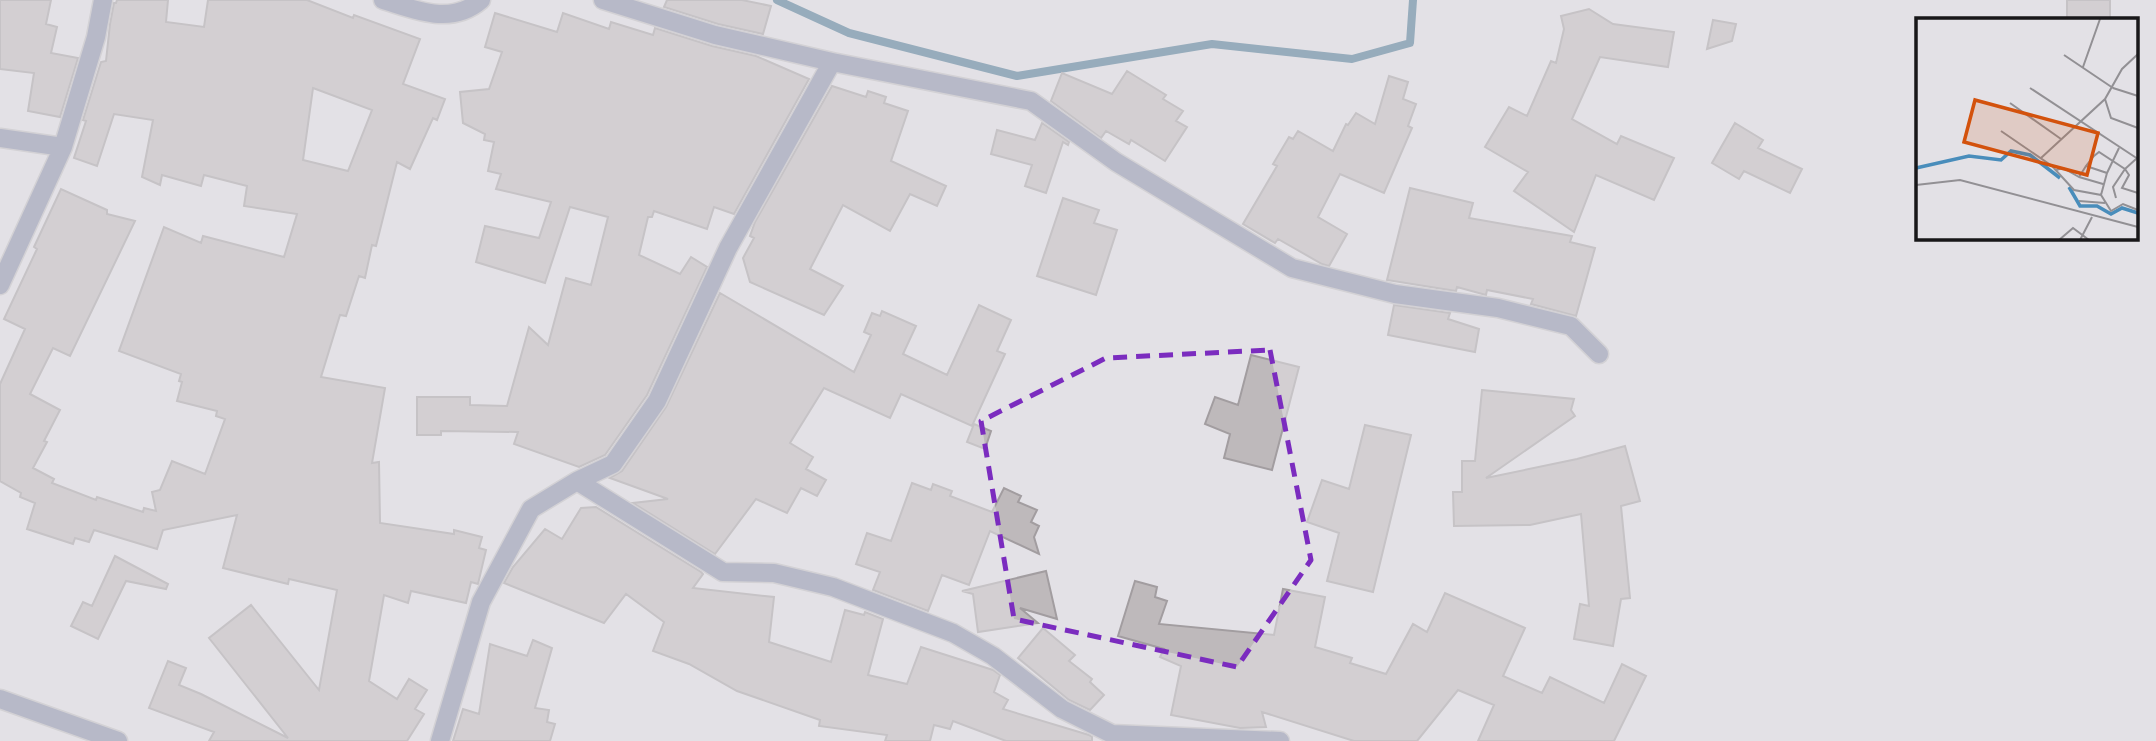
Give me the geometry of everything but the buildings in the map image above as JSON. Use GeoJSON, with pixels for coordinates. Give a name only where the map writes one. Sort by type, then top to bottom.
{"type":"FeatureCollection","features":[{"type":"Feature","properties":{"kind":"street"},"geometry":{"type":"LineString","coordinates":[[0,285],[62,147],[96,37],[103,0]]}},
{"type":"Feature","properties":{"kind":"street"},"geometry":{"type":"LineString","coordinates":[[383,0],[428,15],[469,10],[481,0]]}},
{"type":"Feature","properties":{"kind":"street"},"geometry":{"type":"LineString","coordinates":[[603,0],[715,35],[832,62],[1031,100],[1116,162],[1293,268],[1395,294],[1498,308],[1571,326],[1599,355]]}},
{"type":"Feature","properties":{"kind":"street"},"geometry":{"type":"LineString","coordinates":[[440,741],[481,602],[531,509],[577,481],[612,464],[657,401],[728,248],[832,62]]}},
{"type":"Feature","properties":{"kind":"street"},"geometry":{"type":"LineString","coordinates":[[0,138],[62,147]]}},
{"type":"Feature","properties":{"kind":"street"},"geometry":{"type":"LineString","coordinates":[[577,481],[723,572],[774,573],[833,587],[953,634],[993,656],[1062,709],[1112,734],[1280,741]]}},
{"type":"Feature","properties":{"kind":"street"},"geometry":{"type":"LineString","coordinates":[[0,699],[118,741]]}},
{"type":"Feature","properties":{"kind":"highlighted area"},"geometry":{"type":"Polygon","coordinates":[[[1270,350],[1311,560],[1237,667],[1014,619],[981,421],[1106,358],[1270,350]]]}},
{"type":"Feature","properties":{"kind":"waterway"},"geometry":{"type":"LineString","coordinates":[[777,0],[849,33],[1017,76],[1212,44],[1352,59],[1410,43],[1413,0]]}}]}
